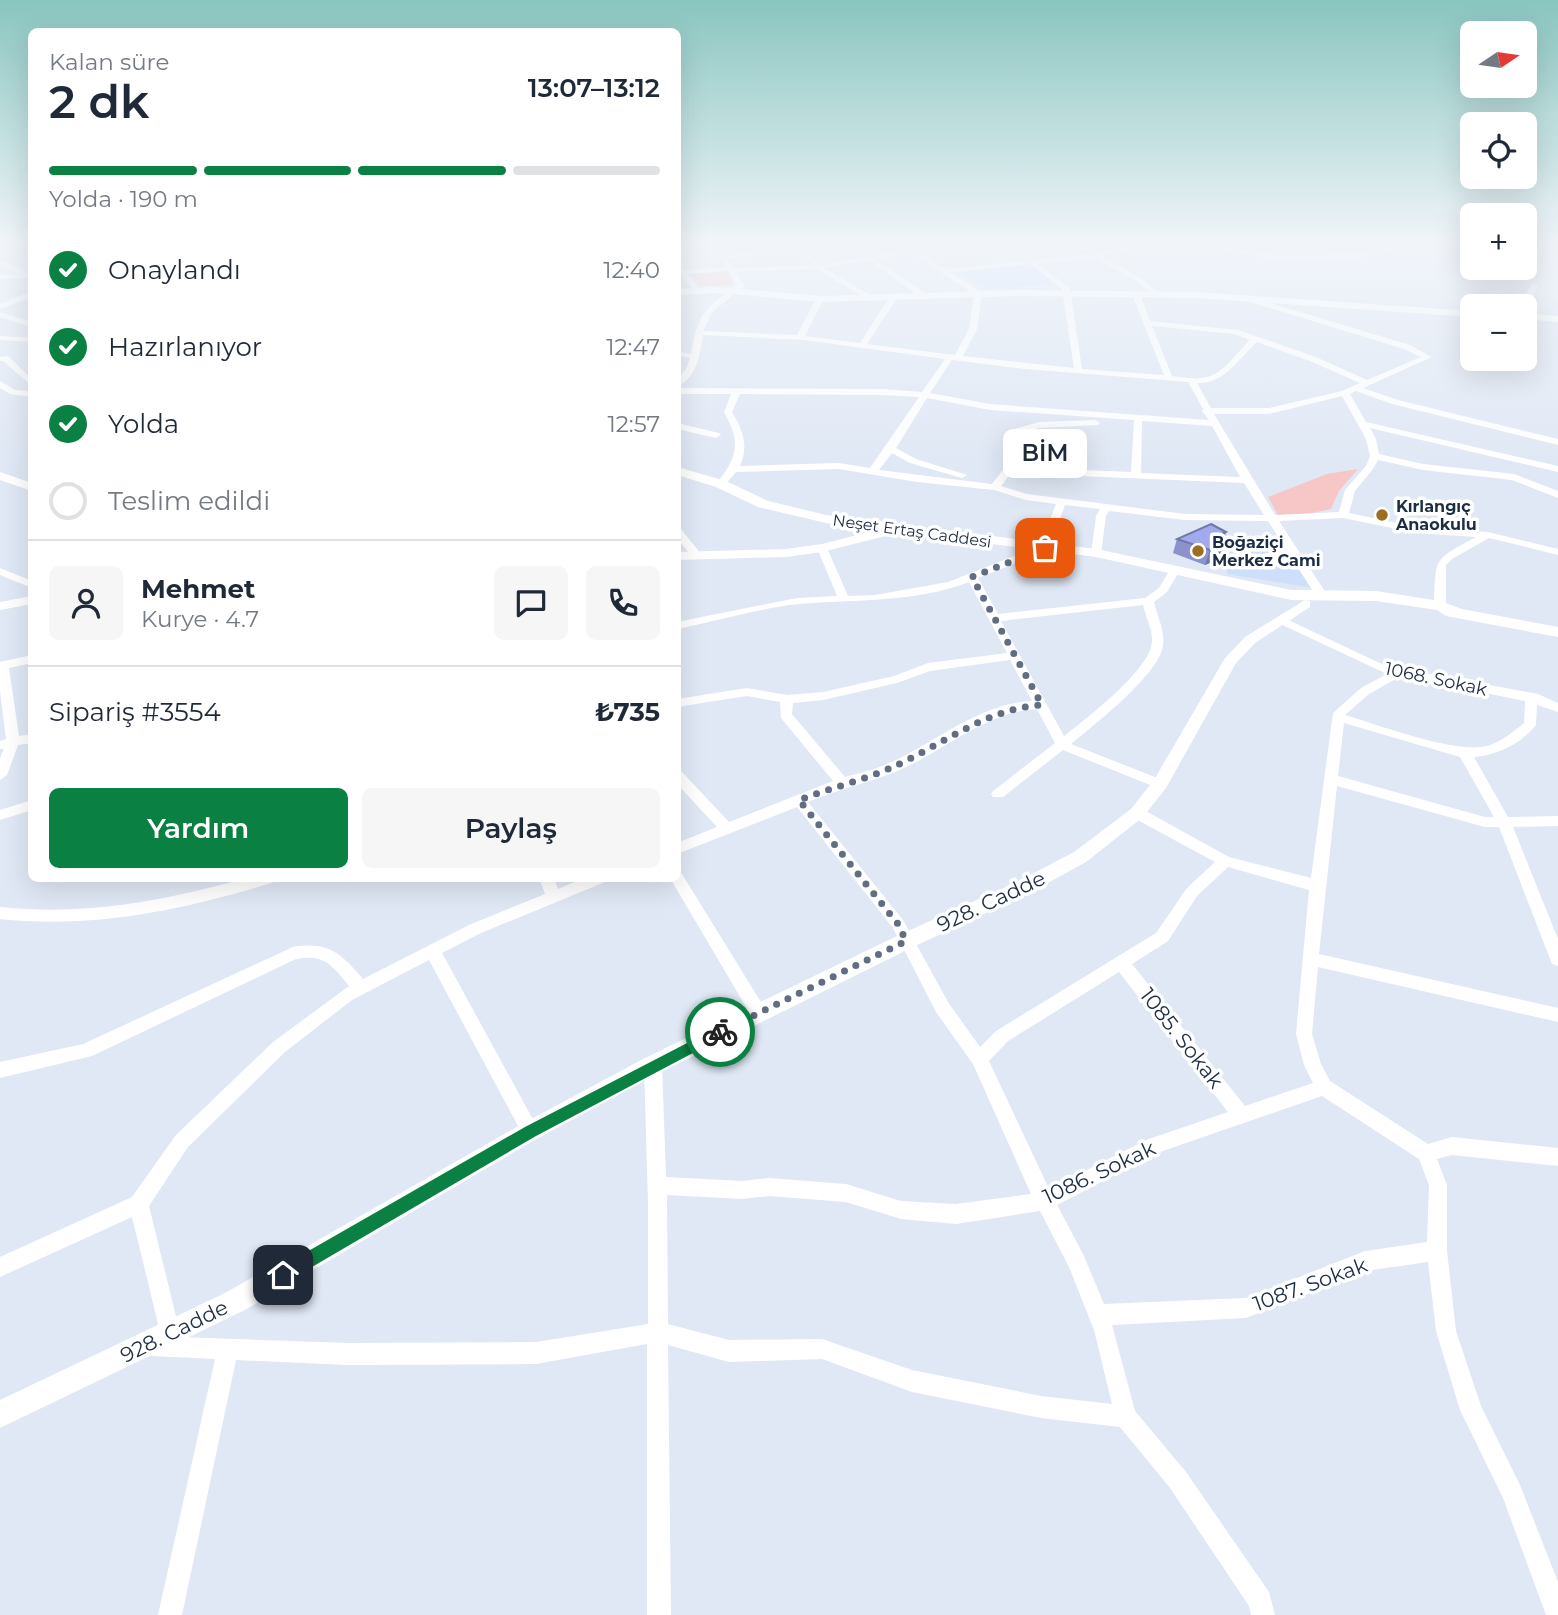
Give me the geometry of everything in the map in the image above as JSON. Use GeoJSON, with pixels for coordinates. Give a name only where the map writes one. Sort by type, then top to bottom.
{"type":"FeatureCollection","features":[{"type":"Feature","properties":{"kind":"main road","name":"Neşet Ertaş Caddesi"},"geometry":{"type":"LineString","coordinates":[[681,472],[721,484],[763,504],[826,519],[1096,553],[1195,574],[1272,600],[1376,596],[1440,606],[1456,612]]}},
{"type":"Feature","properties":{"kind":"main road","name":"Neşet Ertaş Caddesi"},"geometry":{"type":"LineString","coordinates":[[1314,599],[1456,612],[1558,632]]}},
{"type":"Feature","properties":{"kind":"street"},"geometry":{"type":"LineString","coordinates":[[10,317],[28,324]]}},
{"type":"Feature","properties":{"kind":"street"},"geometry":{"type":"LineString","coordinates":[[681,381],[687,377],[696,357],[705,317]]}},
{"type":"Feature","properties":{"kind":"street"},"geometry":{"type":"LineString","coordinates":[[800,338],[811,317]]}},
{"type":"Feature","properties":{"kind":"street"},"geometry":{"type":"LineString","coordinates":[[862,346],[880,317]]}},
{"type":"Feature","properties":{"kind":"street"},"geometry":{"type":"LineString","coordinates":[[874,470],[891,449],[924,395],[970,342],[977,317]]}},
{"type":"Feature","properties":{"kind":"street"},"geometry":{"type":"LineString","coordinates":[[1069,317],[1078,369]]}},
{"type":"Feature","properties":{"kind":"street"},"geometry":{"type":"LineString","coordinates":[[1146,317],[1169,378]]}},
{"type":"Feature","properties":{"kind":"street"},"geometry":{"type":"LineString","coordinates":[[1206,411],[1269,411],[1350,390],[1428,357],[1407,346],[1311,317]]}},
{"type":"Feature","properties":{"kind":"street"},"geometry":{"type":"LineString","coordinates":[[1540,317],[1558,319]]}},
{"type":"Feature","properties":{"kind":"street"},"geometry":{"type":"LineString","coordinates":[[1148,323],[1226,330],[1313,359],[1366,383]]}},
{"type":"Feature","properties":{"kind":"street"},"geometry":{"type":"LineString","coordinates":[[701,334],[800,338],[953,359],[1191,380],[1214,379],[1236,363],[1256,339]]}},
{"type":"Feature","properties":{"kind":"street"},"geometry":{"type":"LineString","coordinates":[[0,338],[28,340]]}},
{"type":"Feature","properties":{"kind":"street"},"geometry":{"type":"LineString","coordinates":[[681,354],[696,357]]}},
{"type":"Feature","properties":{"kind":"street"},"geometry":{"type":"LineString","coordinates":[[0,359],[5,358],[28,380]]}},
{"type":"Feature","properties":{"kind":"street"},"geometry":{"type":"LineString","coordinates":[[1191,380],[1206,411],[1271,518],[1314,599]]}},
{"type":"Feature","properties":{"kind":"street"},"geometry":{"type":"LineString","coordinates":[[0,384],[13,392],[28,394]]}},
{"type":"Feature","properties":{"kind":"street"},"geometry":{"type":"LineString","coordinates":[[721,484],[736,469],[743,449],[739,429],[728,412],[737,390]]}},
{"type":"Feature","properties":{"kind":"street"},"geometry":{"type":"LineString","coordinates":[[681,391],[842,390],[924,395],[990,407],[1138,420],[1213,423]]}},
{"type":"Feature","properties":{"kind":"street"},"geometry":{"type":"LineString","coordinates":[[1343,515],[1350,490],[1370,467],[1375,456],[1371,439],[1362,424],[1350,390]]}},
{"type":"Feature","properties":{"kind":"street"},"geometry":{"type":"LineString","coordinates":[[1350,390],[1558,442]]}},
{"type":"Feature","properties":{"kind":"street"},"geometry":{"type":"LineString","coordinates":[[736,469],[839,466],[874,470],[917,480],[996,483],[1009,470],[1014,435],[1022,428],[1116,418]]}},
{"type":"Feature","properties":{"kind":"street"},"geometry":{"type":"LineString","coordinates":[[1136,475],[1138,420]]}},
{"type":"Feature","properties":{"kind":"street"},"geometry":{"type":"LineString","coordinates":[[1362,424],[1558,469]]}},
{"type":"Feature","properties":{"kind":"street"},"geometry":{"type":"LineString","coordinates":[[681,427],[716,435]]}},
{"type":"Feature","properties":{"kind":"street"},"geometry":{"type":"LineString","coordinates":[[891,449],[940,470],[996,483],[1026,497],[1185,517],[1343,515],[1416,530],[1488,535],[1558,552]]}},
{"type":"Feature","properties":{"kind":"street"},"geometry":{"type":"LineString","coordinates":[[1375,456],[1436,468],[1514,477],[1558,495]]}},
{"type":"Feature","properties":{"kind":"street"},"geometry":{"type":"LineString","coordinates":[[1009,470],[1247,480]]}},
{"type":"Feature","properties":{"kind":"street"},"geometry":{"type":"LineString","coordinates":[[0,476],[28,486]]}},
{"type":"Feature","properties":{"kind":"street"},"geometry":{"type":"LineString","coordinates":[[681,625],[797,601],[874,598],[951,585],[1045,548],[1062,500]]}},
{"type":"Feature","properties":{"kind":"street"},"geometry":{"type":"LineString","coordinates":[[1096,553],[1101,516],[1107,506]]}},
{"type":"Feature","properties":{"kind":"street"},"geometry":{"type":"LineString","coordinates":[[681,556],[822,548],[895,529]]}},
{"type":"Feature","properties":{"kind":"street"},"geometry":{"type":"LineString","coordinates":[[1440,606],[1441,565],[1448,556],[1488,535]]}},
{"type":"Feature","properties":{"kind":"street"},"geometry":{"type":"LineString","coordinates":[[681,536],[697,556]]}},
{"type":"Feature","properties":{"kind":"street"},"geometry":{"type":"LineString","coordinates":[[822,548],[844,599]]}},
{"type":"Feature","properties":{"kind":"street"},"geometry":{"type":"LineString","coordinates":[[996,618],[1148,601],[1163,590],[1175,570]]}},
{"type":"Feature","properties":{"kind":"street"},"geometry":{"type":"LineString","coordinates":[[0,571],[28,583]]}},
{"type":"Feature","properties":{"kind":"street"},"geometry":{"type":"LineString","coordinates":[[972,577],[1062,745],[1160,784]]}},
{"type":"Feature","properties":{"kind":"street","name":"928. Cadde"},"geometry":{"type":"LineString","coordinates":[[0,1414],[246,1296],[530,1131],[653,1065],[758,1012],[1051,873],[1103,841],[1137,814],[1160,784],[1230,661],[1250,640],[1314,599]]}},
{"type":"Feature","properties":{"kind":"street"},"geometry":{"type":"LineString","coordinates":[[0,606],[28,601]]}},
{"type":"Feature","properties":{"kind":"street"},"geometry":{"type":"LineString","coordinates":[[998,794],[1062,745],[1140,674],[1156,652],[1158,638],[1148,601]]}},
{"type":"Feature","properties":{"kind":"street","name":"1068. Sokak"},"geometry":{"type":"LineString","coordinates":[[1280,620],[1357,659],[1399,673],[1531,698],[1558,708]]}},
{"type":"Feature","properties":{"kind":"street"},"geometry":{"type":"LineString","coordinates":[[681,703],[747,692],[787,699],[854,690],[928,667],[1013,656]]}},
{"type":"Feature","properties":{"kind":"street"},"geometry":{"type":"LineString","coordinates":[[0,775],[7,743],[2,666],[28,660]]}},
{"type":"Feature","properties":{"kind":"street"},"geometry":{"type":"LineString","coordinates":[[1399,673],[1365,691],[1339,713],[1317,886],[1304,1034],[1313,1065],[1324,1087],[1426,1153],[1438,1185],[1437,1251],[1446,1331],[1471,1410],[1512,1493],[1558,1614]]}},
{"type":"Feature","properties":{"kind":"street"},"geometry":{"type":"LineString","coordinates":[[1338,717],[1465,753],[1477,754],[1506,746],[1530,724],[1531,698],[1558,700]]}},
{"type":"Feature","properties":{"kind":"street"},"geometry":{"type":"LineString","coordinates":[[787,699],[786,715],[842,783]]}},
{"type":"Feature","properties":{"kind":"street"},"geometry":{"type":"LineString","coordinates":[[681,847],[842,783],[891,768],[979,721],[1018,706],[1042,705]]}},
{"type":"Feature","properties":{"kind":"street"},"geometry":{"type":"LineString","coordinates":[[7,743],[28,739]]}},
{"type":"Feature","properties":{"kind":"street"},"geometry":{"type":"LineString","coordinates":[[1465,753],[1504,822],[1558,960]]}},
{"type":"Feature","properties":{"kind":"street"},"geometry":{"type":"LineString","coordinates":[[681,779],[727,829]]}},
{"type":"Feature","properties":{"kind":"street"},"geometry":{"type":"LineString","coordinates":[[1330,779],[1485,822],[1558,821]]}},
{"type":"Feature","properties":{"kind":"street"},"geometry":{"type":"LineString","coordinates":[[799,800],[898,924],[942,1007],[979,1059],[1076,1261],[1098,1315],[1126,1417],[1178,1480],[1260,1601],[1263,1615]]}},
{"type":"Feature","properties":{"kind":"street"},"geometry":{"type":"LineString","coordinates":[[0,815],[28,806]]}},
{"type":"Feature","properties":{"kind":"street"},"geometry":{"type":"LineString","coordinates":[[1137,814],[1225,861],[1317,886]]}},
{"type":"Feature","properties":{"kind":"street"},"geometry":{"type":"LineString","coordinates":[[979,1059],[1002,1036],[1161,937],[1192,892],[1225,861]]}},
{"type":"Feature","properties":{"kind":"street"},"geometry":{"type":"LineString","coordinates":[[0,913],[35,918],[94,916],[182,902],[254,882]]}},
{"type":"Feature","properties":{"kind":"street"},"geometry":{"type":"LineString","coordinates":[[548,882],[554,896]]}},
{"type":"Feature","properties":{"kind":"street"},"geometry":{"type":"LineString","coordinates":[[0,1267],[139,1203],[182,1140],[279,1047],[360,987],[432,950],[590,882]]}},
{"type":"Feature","properties":{"kind":"street"},"geometry":{"type":"LineString","coordinates":[[679,882],[758,1012]]}},
{"type":"Feature","properties":{"kind":"street"},"geometry":{"type":"LineString","coordinates":[[0,1070],[86,1051],[300,951],[319,950],[329,953],[360,987]]}},
{"type":"Feature","properties":{"kind":"street"},"geometry":{"type":"LineString","coordinates":[[432,950],[530,1131]]}},
{"type":"Feature","properties":{"kind":"street"},"geometry":{"type":"LineString","coordinates":[[1311,959],[1558,1015]]}},
{"type":"Feature","properties":{"kind":"street","name":"1085. Sokak"},"geometry":{"type":"LineString","coordinates":[[1122,963],[1241,1114]]}},
{"type":"Feature","properties":{"kind":"street"},"geometry":{"type":"LineString","coordinates":[[653,1065],[660,1186],[656,1429],[659,1615]]}},
{"type":"Feature","properties":{"kind":"street","name":"1086. Sokak"},"geometry":{"type":"LineString","coordinates":[[660,1186],[742,1190],[769,1187],[846,1193],[901,1210],[956,1214],[1045,1201],[1153,1146],[1324,1087]]}},
{"type":"Feature","properties":{"kind":"street"},"geometry":{"type":"LineString","coordinates":[[1426,1153],[1452,1146],[1558,1157]]}},
{"type":"Feature","properties":{"kind":"street"},"geometry":{"type":"LineString","coordinates":[[139,1203],[170,1334]]}},
{"type":"Feature","properties":{"kind":"street","name":"1087. Sokak"},"geometry":{"type":"LineString","coordinates":[[1098,1315],[1247,1308],[1365,1261],[1437,1251]]}},
{"type":"Feature","properties":{"kind":"street"},"geometry":{"type":"LineString","coordinates":[[145,1345],[348,1354],[536,1353],[659,1332],[729,1351],[822,1349],[912,1381],[1041,1407],[1126,1417]]}},
{"type":"Feature","properties":{"kind":"street"},"geometry":{"type":"LineString","coordinates":[[170,1615],[228,1349]]}},
{"type":"Feature","properties":{"kind":"shaded area"},"geometry":{"type":"Polygon","coordinates":[[[1358,469],[1339,491],[1331,509],[1307,514],[1278,515],[1268,497],[1327,474],[1358,469]]]}},
{"type":"Feature","properties":{"kind":"shaded area"},"geometry":{"type":"Polygon","coordinates":[[[1220,536],[1279,538],[1314,588],[1227,574],[1220,536]]]}},
{"type":"Feature","properties":{"kind":"building"},"geometry":{"type":"Polygon","coordinates":[[[1211,524],[1226,532],[1219,535],[1225,538],[1221,540],[1226,543],[1210,550],[1177,539],[1211,524]]]}},
{"type":"Feature","properties":{"kind":"way so far"},"geometry":{"type":"LineString","coordinates":[[720,1032],[906,941],[898,924],[799,800],[891,768],[979,721],[1018,706],[1042,705],[972,577],[1045,548]]}},
{"type":"Feature","properties":{"kind":"place","name":"Kırlangıç Anaokulu"},"geometry":{"type":"Point","coordinates":[1382,515]}},
{"type":"Feature","properties":{"kind":"place","name":"BİM"},"geometry":{"type":"Point","coordinates":[1045,548]}},
{"type":"Feature","properties":{"kind":"place","name":"Boğaziçi Merkez Cami"},"geometry":{"type":"Point","coordinates":[1198,551]}},
{"type":"Feature","properties":{"kind":"route"},"geometry":{"type":"LineString","coordinates":[[283,1275],[530,1131],[720,1032]]}}]}
